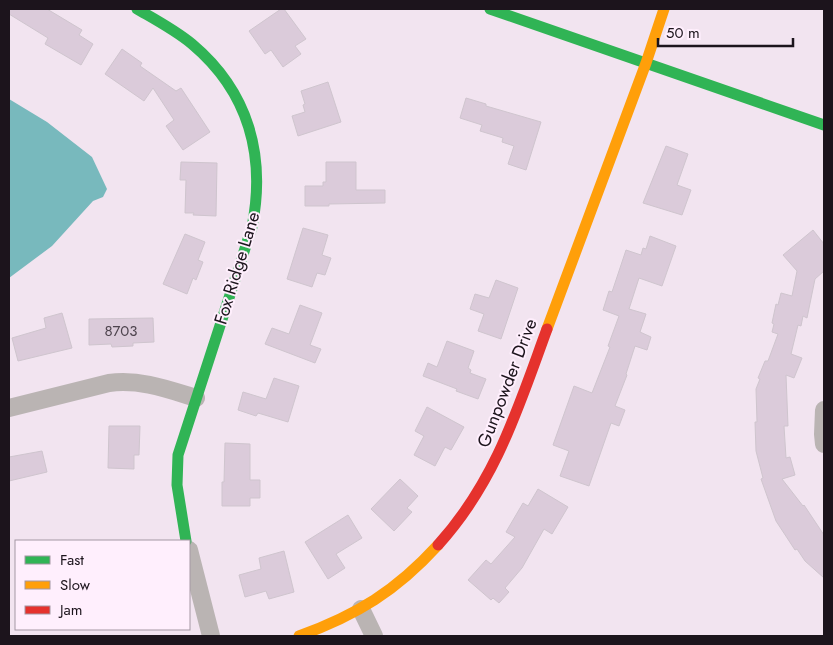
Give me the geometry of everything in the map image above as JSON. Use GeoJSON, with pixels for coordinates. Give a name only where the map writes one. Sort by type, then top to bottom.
{"type":"FeatureCollection","features":[{"type":"Feature","properties":{"kind":"street","name":"Fox Ridge Lane"},"geometry":{"type":"LineString","coordinates":[[136,9],[187,40],[223,75],[244,112],[256,153],[258,178],[254,220],[183,438],[178,460],[177,484],[186,540]]}},
{"type":"Feature","properties":{"kind":"street"},"geometry":{"type":"LineString","coordinates":[[490,9],[824,125]]}},
{"type":"Feature","properties":{"kind":"street","name":"Gunpowder Drive"},"geometry":{"type":"LineString","coordinates":[[299,636],[329,625],[361,608],[398,584],[437,547],[460,520],[479,493],[499,456],[646,63],[664,9]]}},
{"type":"Feature","properties":{"kind":"street"},"geometry":{"type":"LineString","coordinates":[[9,408],[121,381],[144,383],[196,398]]}},
{"type":"Feature","properties":{"kind":"street"},"geometry":{"type":"LineString","coordinates":[[824,410],[824,444]]}},
{"type":"Feature","properties":{"kind":"street"},"geometry":{"type":"LineString","coordinates":[[190,554],[211,636]]}},
{"type":"Feature","properties":{"kind":"street"},"geometry":{"type":"LineString","coordinates":[[361,608],[374,636]]}},
{"type":"Feature","properties":{"kind":"water"},"geometry":{"type":"Polygon","coordinates":[[[9,99],[47,122],[92,157],[107,189],[103,197],[93,201],[52,246],[9,278],[9,99]]]}},
{"type":"Feature","properties":{"kind":"building"},"geometry":{"type":"Polygon","coordinates":[[[9,9],[47,9],[82,30],[79,35],[93,44],[81,65],[45,44],[48,38],[9,14],[9,9]]]}},
{"type":"Feature","properties":{"kind":"building"},"geometry":{"type":"Polygon","coordinates":[[[281,9],[284,9],[306,39],[295,46],[301,54],[283,67],[271,50],[265,54],[249,31],[281,9]]]}},
{"type":"Feature","properties":{"kind":"building"},"geometry":{"type":"Polygon","coordinates":[[[122,49],[142,63],[140,66],[176,91],[181,88],[210,132],[183,150],[166,126],[174,120],[153,88],[144,101],[105,74],[122,49]]]}},
{"type":"Feature","properties":{"kind":"building"},"geometry":{"type":"Polygon","coordinates":[[[328,82],[341,122],[298,136],[292,116],[305,112],[301,91],[328,82]]]}},
{"type":"Feature","properties":{"kind":"building"},"geometry":{"type":"Polygon","coordinates":[[[466,98],[486,104],[486,106],[541,122],[526,170],[508,164],[514,146],[502,142],[503,138],[480,131],[482,125],[460,118],[466,98]]]}},
{"type":"Feature","properties":{"kind":"building"},"geometry":{"type":"Polygon","coordinates":[[[666,146],[688,154],[677,185],[691,190],[682,215],[643,203],[666,146]]]}},
{"type":"Feature","properties":{"kind":"building"},"geometry":{"type":"Polygon","coordinates":[[[181,162],[217,163],[216,216],[185,213],[186,180],[180,180],[181,162]]]}},
{"type":"Feature","properties":{"kind":"building"},"geometry":{"type":"Polygon","coordinates":[[[326,162],[356,162],[356,190],[385,190],[385,203],[305,206],[305,186],[323,186],[323,182],[326,182],[326,162]]]}},
{"type":"Feature","properties":{"kind":"building"},"geometry":{"type":"Polygon","coordinates":[[[303,228],[328,235],[322,255],[331,258],[325,275],[317,273],[312,287],[287,279],[303,228]]]}},
{"type":"Feature","properties":{"kind":"building"},"geometry":{"type":"Polygon","coordinates":[[[813,230],[824,244],[824,271],[815,279],[807,318],[803,316],[801,326],[798,325],[791,354],[802,358],[794,378],[786,375],[788,426],[784,426],[786,458],[790,457],[795,475],[782,479],[804,505],[824,535],[824,578],[805,561],[797,549],[795,550],[776,521],[761,479],[763,478],[756,451],[755,422],[757,422],[756,389],[760,379],[758,378],[765,361],[768,361],[778,334],[772,332],[776,304],[778,305],[781,293],[792,296],[797,271],[783,255],[813,230]]]}},
{"type":"Feature","properties":{"kind":"building"},"geometry":{"type":"Polygon","coordinates":[[[185,234],[205,242],[198,260],[203,262],[196,280],[193,278],[187,294],[163,284],[185,234]]]}},
{"type":"Feature","properties":{"kind":"building"},"geometry":{"type":"Polygon","coordinates":[[[650,236],[676,246],[662,286],[639,278],[629,309],[646,314],[640,332],[651,337],[647,350],[635,346],[627,375],[615,406],[625,410],[619,426],[611,423],[589,486],[560,476],[569,451],[553,445],[574,386],[592,393],[610,347],[608,346],[619,316],[603,310],[609,291],[612,292],[626,250],[641,255],[643,248],[646,249],[650,236]]]}},
{"type":"Feature","properties":{"kind":"building"},"geometry":{"type":"Polygon","coordinates":[[[496,280],[518,288],[501,339],[478,331],[484,314],[470,309],[475,294],[489,298],[496,280]]]}},
{"type":"Feature","properties":{"kind":"building"},"geometry":{"type":"Polygon","coordinates":[[[300,305],[322,313],[310,345],[321,349],[315,363],[265,344],[272,328],[289,334],[300,305]]]}},
{"type":"Feature","properties":{"kind":"building"},"geometry":{"type":"Polygon","coordinates":[[[62,313],[72,348],[18,361],[12,338],[46,328],[44,318],[62,313]]]}},
{"type":"Feature","properties":{"kind":"building"},"geometry":{"type":"Polygon","coordinates":[[[153,318],[154,342],[112,347],[111,344],[89,345],[89,319],[153,318]]]}},
{"type":"Feature","properties":{"kind":"building"},"geometry":{"type":"Polygon","coordinates":[[[447,341],[474,351],[468,368],[471,370],[470,373],[486,379],[478,399],[423,376],[428,363],[437,367],[447,341]]]}},
{"type":"Feature","properties":{"kind":"building"},"geometry":{"type":"Polygon","coordinates":[[[274,378],[299,386],[288,422],[258,413],[256,416],[238,410],[243,392],[266,399],[274,378]]]}},
{"type":"Feature","properties":{"kind":"building"},"geometry":{"type":"Polygon","coordinates":[[[427,407],[464,427],[451,450],[445,447],[435,466],[414,455],[424,436],[415,431],[427,407]]]}},
{"type":"Feature","properties":{"kind":"building"},"geometry":{"type":"Polygon","coordinates":[[[109,426],[140,426],[139,455],[134,455],[134,469],[108,468],[109,426]]]}},
{"type":"Feature","properties":{"kind":"building"},"geometry":{"type":"Polygon","coordinates":[[[225,443],[250,444],[250,480],[260,480],[260,498],[250,498],[250,506],[222,506],[225,443]]]}},
{"type":"Feature","properties":{"kind":"building"},"geometry":{"type":"Polygon","coordinates":[[[42,451],[47,472],[9,481],[9,457],[42,451]]]}},
{"type":"Feature","properties":{"kind":"building"},"geometry":{"type":"Polygon","coordinates":[[[400,479],[418,496],[407,508],[412,512],[394,531],[371,509],[400,479]]]}},
{"type":"Feature","properties":{"kind":"building"},"geometry":{"type":"Polygon","coordinates":[[[538,489],[568,507],[552,534],[544,529],[522,568],[505,588],[509,592],[499,603],[493,598],[491,600],[468,580],[486,560],[491,564],[515,537],[506,532],[523,503],[528,506],[538,489]]]}},
{"type":"Feature","properties":{"kind":"building"},"geometry":{"type":"Polygon","coordinates":[[[348,515],[362,538],[336,554],[345,568],[328,579],[305,542],[348,515]]]}},
{"type":"Feature","properties":{"kind":"building"},"geometry":{"type":"Polygon","coordinates":[[[284,551],[294,592],[269,599],[266,591],[245,597],[239,575],[261,569],[259,558],[284,551]]]}},
{"type":"Feature","properties":{"kind":"traffic: fast"},"geometry":{"type":"LineString","coordinates":[[137,9],[192,44],[212,63],[227,83],[240,104],[249,127],[257,175],[252,227],[178,455],[177,485],[186,540]]}},
{"type":"Feature","properties":{"kind":"traffic: fast"},"geometry":{"type":"LineString","coordinates":[[490,9],[824,125]]}},
{"type":"Feature","properties":{"kind":"traffic: slow"},"geometry":{"type":"LineString","coordinates":[[547,329],[646,63],[664,9]]}},
{"type":"Feature","properties":{"kind":"traffic: slow"},"geometry":{"type":"LineString","coordinates":[[299,636],[339,619],[374,600],[407,576],[438,545]]}},
{"type":"Feature","properties":{"kind":"traffic: jam"},"geometry":{"type":"LineString","coordinates":[[438,545],[458,521],[490,469],[515,415],[547,329]]}}]}
